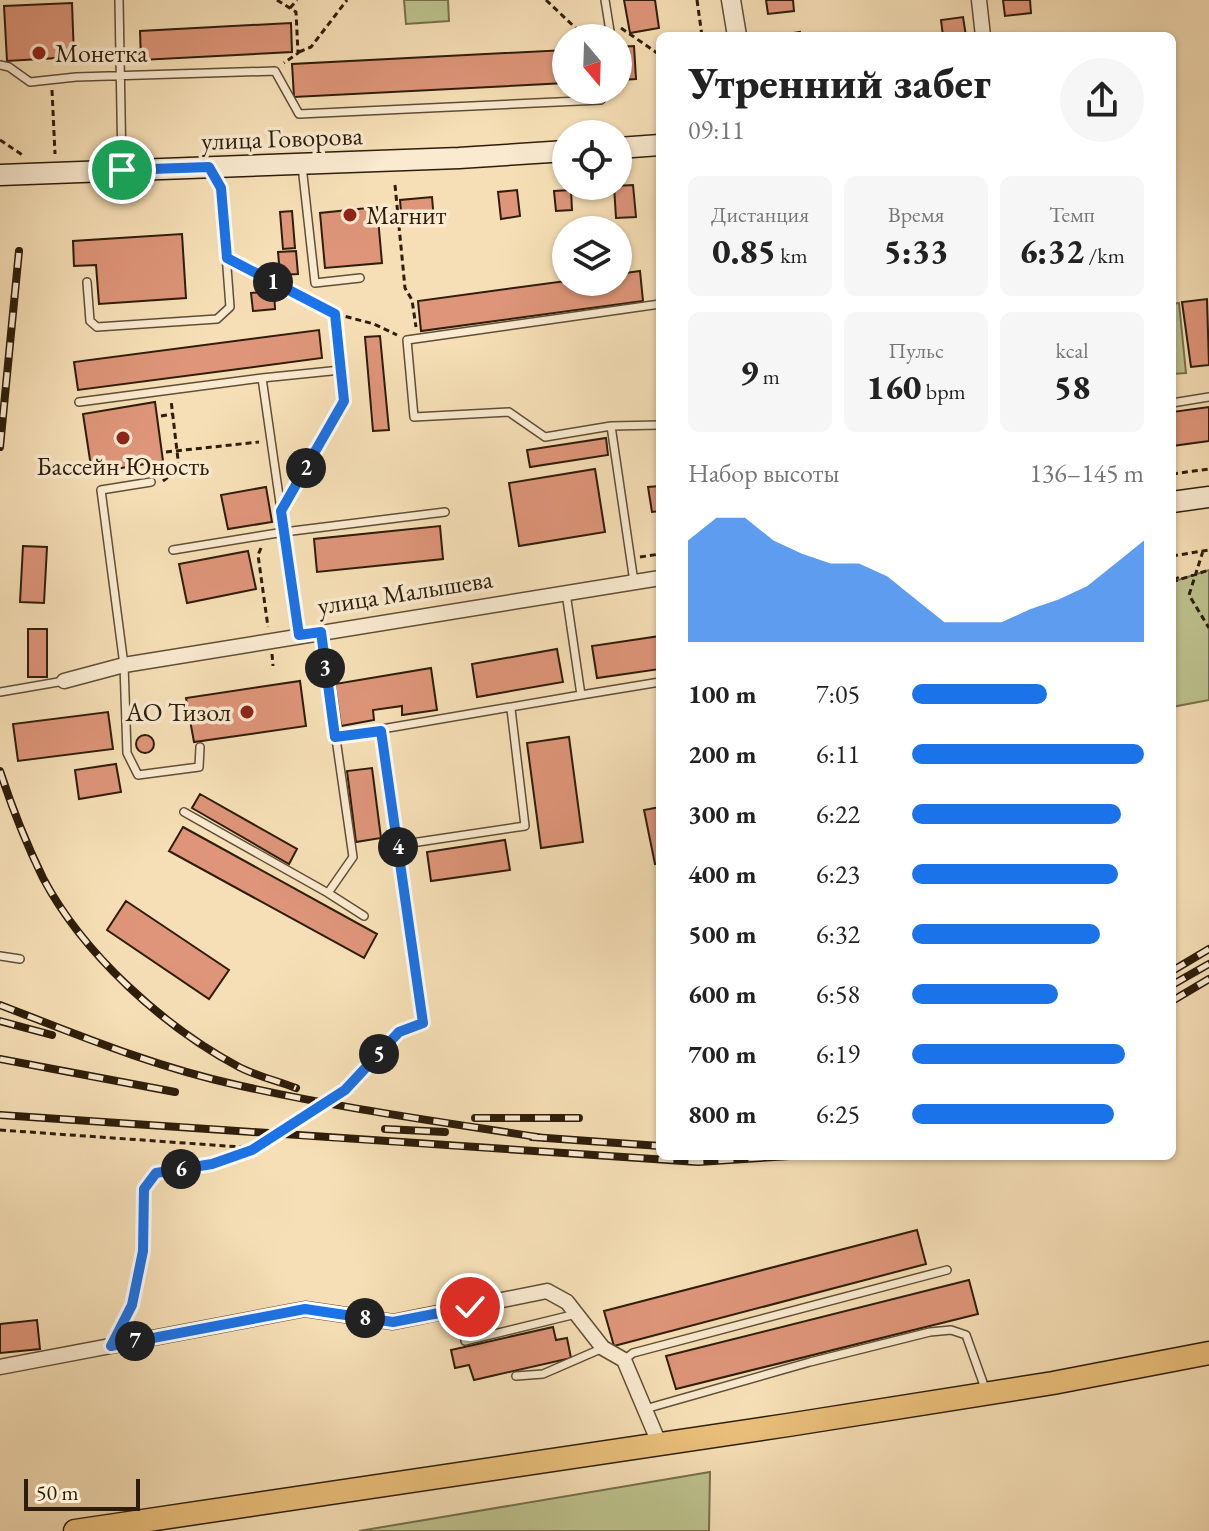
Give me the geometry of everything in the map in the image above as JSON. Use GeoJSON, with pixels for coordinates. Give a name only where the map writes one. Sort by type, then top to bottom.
{"type":"FeatureCollection","features":[{"type":"Feature","properties":{"kind":"main road"},"geometry":{"type":"LineString","coordinates":[[632,147],[656,145]]}},
{"type":"Feature","properties":{"kind":"main road","name":"улица Говорова"},"geometry":{"type":"LineString","coordinates":[[0,175],[552,152]]}},
{"type":"Feature","properties":{"kind":"main road"},"geometry":{"type":"LineString","coordinates":[[1176,501],[1209,497]]}},
{"type":"Feature","properties":{"kind":"main road"},"geometry":{"type":"LineString","coordinates":[[75,1531],[986,1393],[1209,1353]]}},
{"type":"Feature","properties":{"kind":"street"},"geometry":{"type":"LineString","coordinates":[[731,0],[736,32]]}},
{"type":"Feature","properties":{"kind":"street"},"geometry":{"type":"LineString","coordinates":[[979,0],[983,32]]}},
{"type":"Feature","properties":{"kind":"street","name":"улица Малышева"},"geometry":{"type":"LineString","coordinates":[[64,681],[124,665],[656,579]]}},
{"type":"Feature","properties":{"kind":"street"},"geometry":{"type":"LineString","coordinates":[[0,1367],[305,1309],[393,1322],[547,1291],[567,1302],[603,1348],[624,1360],[659,1443]]}},
{"type":"Feature","properties":{"kind":"lane"},"geometry":{"type":"LineString","coordinates":[[119,0],[122,170]]}},
{"type":"Feature","properties":{"kind":"lane"},"geometry":{"type":"LineString","coordinates":[[605,0],[609,24]]}},
{"type":"Feature","properties":{"kind":"lane"},"geometry":{"type":"LineString","coordinates":[[0,65],[9,67],[30,82],[275,71],[299,114],[552,102]]}},
{"type":"Feature","properties":{"kind":"lane"},"geometry":{"type":"LineString","coordinates":[[302,164],[315,283],[360,278]]}},
{"type":"Feature","properties":{"kind":"lane"},"geometry":{"type":"LineString","coordinates":[[87,282],[90,321],[97,327],[217,319],[230,307],[221,188],[209,167]]}},
{"type":"Feature","properties":{"kind":"lane"},"geometry":{"type":"LineString","coordinates":[[656,305],[407,340],[414,417],[509,412],[545,437],[611,426],[656,425]]}},
{"type":"Feature","properties":{"kind":"lane"},"geometry":{"type":"LineString","coordinates":[[79,402],[341,370]]}},
{"type":"Feature","properties":{"kind":"lane"},"geometry":{"type":"LineString","coordinates":[[262,378],[299,635]]}},
{"type":"Feature","properties":{"kind":"lane"},"geometry":{"type":"LineString","coordinates":[[1176,402],[1209,397]]}},
{"type":"Feature","properties":{"kind":"lane"},"geometry":{"type":"LineString","coordinates":[[611,426],[634,582]]}},
{"type":"Feature","properties":{"kind":"lane"},"geometry":{"type":"LineString","coordinates":[[151,482],[101,490],[124,665],[127,753],[138,775],[199,767],[200,747]]}},
{"type":"Feature","properties":{"kind":"lane"},"geometry":{"type":"LineString","coordinates":[[173,550],[269,534],[445,512]]}},
{"type":"Feature","properties":{"kind":"lane"},"geometry":{"type":"LineString","coordinates":[[566,593],[581,695]]}},
{"type":"Feature","properties":{"kind":"lane"},"geometry":{"type":"LineString","coordinates":[[321,632],[353,857],[328,893]]}},
{"type":"Feature","properties":{"kind":"lane"},"geometry":{"type":"LineString","coordinates":[[0,692],[64,681]]}},
{"type":"Feature","properties":{"kind":"lane"},"geometry":{"type":"LineString","coordinates":[[335,737],[656,683]]}},
{"type":"Feature","properties":{"kind":"lane"},"geometry":{"type":"LineString","coordinates":[[381,731],[398,845],[525,826],[511,709]]}},
{"type":"Feature","properties":{"kind":"lane"},"geometry":{"type":"LineString","coordinates":[[184,812],[364,916]]}},
{"type":"Feature","properties":{"kind":"lane"},"geometry":{"type":"LineString","coordinates":[[0,956],[20,959]]}},
{"type":"Feature","properties":{"kind":"lane"},"geometry":{"type":"LineString","coordinates":[[624,1360],[633,1353],[947,1270]]}},
{"type":"Feature","properties":{"kind":"lane"},"geometry":{"type":"LineString","coordinates":[[465,1341],[576,1314]]}},
{"type":"Feature","properties":{"kind":"lane"},"geometry":{"type":"LineString","coordinates":[[644,1409],[875,1345],[951,1330],[966,1335],[986,1393]]}},
{"type":"Feature","properties":{"kind":"lane"},"geometry":{"type":"LineString","coordinates":[[516,1376],[543,1374],[603,1348]]}},
{"type":"Feature","properties":{"kind":"path"},"geometry":{"type":"LineString","coordinates":[[277,0],[296,12],[298,53]]}},
{"type":"Feature","properties":{"kind":"path"},"geometry":{"type":"LineString","coordinates":[[290,8],[297,0]]}},
{"type":"Feature","properties":{"kind":"path"},"geometry":{"type":"LineString","coordinates":[[275,71],[311,47],[347,0]]}},
{"type":"Feature","properties":{"kind":"path"},"geometry":{"type":"LineString","coordinates":[[697,0],[701,32]]}},
{"type":"Feature","properties":{"kind":"path"},"geometry":{"type":"LineString","coordinates":[[52,80],[55,154]]}},
{"type":"Feature","properties":{"kind":"path"},"geometry":{"type":"LineString","coordinates":[[0,140],[24,156]]}},
{"type":"Feature","properties":{"kind":"path"},"geometry":{"type":"LineString","coordinates":[[395,185],[405,288],[412,300],[418,338]]}},
{"type":"Feature","properties":{"kind":"path"},"geometry":{"type":"LineString","coordinates":[[227,258],[335,314],[374,324],[407,340]]}},
{"type":"Feature","properties":{"kind":"path"},"geometry":{"type":"LineString","coordinates":[[281,511],[344,401],[335,314]]}},
{"type":"Feature","properties":{"kind":"path"},"geometry":{"type":"LineString","coordinates":[[151,482],[163,481],[179,468],[170,391]]}},
{"type":"Feature","properties":{"kind":"path"},"geometry":{"type":"LineString","coordinates":[[161,416],[173,414]]}},
{"type":"Feature","properties":{"kind":"path"},"geometry":{"type":"LineString","coordinates":[[166,452],[271,440]]}},
{"type":"Feature","properties":{"kind":"path"},"geometry":{"type":"LineString","coordinates":[[1176,473],[1209,469]]}},
{"type":"Feature","properties":{"kind":"path"},"geometry":{"type":"LineString","coordinates":[[269,534],[258,555],[273,666]]}},
{"type":"Feature","properties":{"kind":"path"},"geometry":{"type":"LineString","coordinates":[[1176,555],[1209,550]]}},
{"type":"Feature","properties":{"kind":"path"},"geometry":{"type":"LineString","coordinates":[[1203,551],[1189,595],[1209,628]]}},
{"type":"Feature","properties":{"kind":"path"},"geometry":{"type":"LineString","coordinates":[[630,558],[656,555]]}},
{"type":"Feature","properties":{"kind":"path"},"geometry":{"type":"LineString","coordinates":[[1176,575],[1178,579],[1209,570]]}},
{"type":"Feature","properties":{"kind":"path"},"geometry":{"type":"LineString","coordinates":[[111,1346],[132,1305],[143,1251],[144,1189],[156,1173],[212,1164],[255,1148],[345,1090],[399,1032],[423,1023],[398,845]]}},
{"type":"Feature","properties":{"kind":"path"},"geometry":{"type":"LineString","coordinates":[[0,1130],[255,1148]]}},
{"type":"Feature","properties":{"kind":"green space"},"geometry":{"type":"Polygon","coordinates":[[[404,0],[448,0],[449,21],[406,24],[404,0]]]}},
{"type":"Feature","properties":{"kind":"green space"},"geometry":{"type":"Polygon","coordinates":[[[1176,303],[1179,303],[1186,373],[1176,374],[1176,303]]]}},
{"type":"Feature","properties":{"kind":"green space"},"geometry":{"type":"Polygon","coordinates":[[[1209,570],[1209,700],[1176,706],[1176,581],[1209,570]]]}},
{"type":"Feature","properties":{"kind":"green space"},"geometry":{"type":"Polygon","coordinates":[[[710,1472],[709,1531],[359,1531],[710,1472]]]}},
{"type":"Feature","properties":{"kind":"building"},"geometry":{"type":"Polygon","coordinates":[[[624,0],[655,0],[659,28],[632,33],[632,24],[628,24],[624,0]]]}},
{"type":"Feature","properties":{"kind":"building"},"geometry":{"type":"Polygon","coordinates":[[[766,0],[793,0],[794,11],[768,14],[766,0]]]}},
{"type":"Feature","properties":{"kind":"building"},"geometry":{"type":"Polygon","coordinates":[[[1003,0],[1030,0],[1031,13],[1005,16],[1003,0]]]}},
{"type":"Feature","properties":{"kind":"building"},"geometry":{"type":"Polygon","coordinates":[[[72,3],[74,57],[7,61],[4,6],[72,3]]]}},
{"type":"Feature","properties":{"kind":"building"},"geometry":{"type":"Polygon","coordinates":[[[963,17],[965,32],[942,32],[941,20],[963,17]]]}},
{"type":"Feature","properties":{"kind":"building"},"geometry":{"type":"Polygon","coordinates":[[[291,23],[292,52],[141,60],[140,31],[291,23]]]}},
{"type":"Feature","properties":{"kind":"building"},"geometry":{"type":"Polygon","coordinates":[[[634,46],[636,79],[632,79],[634,46]]]}},
{"type":"Feature","properties":{"kind":"building"},"geometry":{"type":"Polygon","coordinates":[[[552,51],[552,84],[294,97],[292,64],[552,51]]]}},
{"type":"Feature","properties":{"kind":"building"},"geometry":{"type":"Polygon","coordinates":[[[632,185],[636,217],[616,216],[615,200],[632,200],[632,185]]]}},
{"type":"Feature","properties":{"kind":"building"},"geometry":{"type":"Polygon","coordinates":[[[517,190],[520,216],[501,219],[498,192],[517,190]]]}},
{"type":"Feature","properties":{"kind":"building"},"geometry":{"type":"Polygon","coordinates":[[[432,197],[434,221],[402,224],[400,200],[432,197]]]}},
{"type":"Feature","properties":{"kind":"building"},"geometry":{"type":"Polygon","coordinates":[[[555,200],[572,200],[572,210],[556,211],[555,200]]]}},
{"type":"Feature","properties":{"kind":"building"},"geometry":{"type":"Polygon","coordinates":[[[377,207],[382,263],[325,268],[320,213],[377,207]]]}},
{"type":"Feature","properties":{"kind":"building"},"geometry":{"type":"Polygon","coordinates":[[[292,211],[295,248],[283,249],[280,212],[292,211]]]}},
{"type":"Feature","properties":{"kind":"building"},"geometry":{"type":"Polygon","coordinates":[[[182,234],[186,298],[99,304],[96,265],[74,266],[73,241],[182,234]]]}},
{"type":"Feature","properties":{"kind":"building"},"geometry":{"type":"Polygon","coordinates":[[[296,251],[298,274],[280,275],[278,252],[296,251]]]}},
{"type":"Feature","properties":{"kind":"building"},"geometry":{"type":"Polygon","coordinates":[[[640,271],[643,301],[421,331],[418,301],[552,283],[552,296],[632,296],[632,272],[640,271]]]}},
{"type":"Feature","properties":{"kind":"building"},"geometry":{"type":"Polygon","coordinates":[[[274,291],[275,309],[253,311],[251,293],[274,291]]]}},
{"type":"Feature","properties":{"kind":"building"},"geometry":{"type":"Polygon","coordinates":[[[1207,299],[1209,365],[1191,367],[1182,302],[1207,299]]]}},
{"type":"Feature","properties":{"kind":"building"},"geometry":{"type":"Polygon","coordinates":[[[319,330],[322,358],[78,390],[74,362],[319,330]]]}},
{"type":"Feature","properties":{"kind":"building"},"geometry":{"type":"Polygon","coordinates":[[[380,336],[389,430],[373,431],[365,337],[380,336]]]}},
{"type":"Feature","properties":{"kind":"building","name":"Бассейн Юность"},"geometry":{"type":"Polygon","coordinates":[[[155,402],[163,461],[92,473],[83,414],[155,402]]]}},
{"type":"Feature","properties":{"kind":"building"},"geometry":{"type":"Polygon","coordinates":[[[1209,407],[1209,441],[1176,445],[1176,411],[1209,407]]]}},
{"type":"Feature","properties":{"kind":"building"},"geometry":{"type":"Polygon","coordinates":[[[606,438],[608,455],[530,467],[527,450],[606,438]]]}},
{"type":"Feature","properties":{"kind":"building"},"geometry":{"type":"Polygon","coordinates":[[[595,469],[605,532],[519,546],[509,483],[595,469]]]}},
{"type":"Feature","properties":{"kind":"building"},"geometry":{"type":"Polygon","coordinates":[[[656,486],[656,512],[652,512],[648,487],[656,486]]]}},
{"type":"Feature","properties":{"kind":"building"},"geometry":{"type":"Polygon","coordinates":[[[266,487],[272,522],[228,529],[221,495],[266,487]]]}},
{"type":"Feature","properties":{"kind":"building"},"geometry":{"type":"Polygon","coordinates":[[[440,526],[443,559],[317,572],[314,539],[440,526]]]}},
{"type":"Feature","properties":{"kind":"building"},"geometry":{"type":"Polygon","coordinates":[[[23,546],[47,547],[44,603],[20,602],[23,546]]]}},
{"type":"Feature","properties":{"kind":"building"},"geometry":{"type":"Polygon","coordinates":[[[248,551],[256,589],[187,603],[179,564],[248,551]]]}},
{"type":"Feature","properties":{"kind":"building"},"geometry":{"type":"Polygon","coordinates":[[[28,629],[47,629],[47,677],[28,677],[28,629]]]}},
{"type":"Feature","properties":{"kind":"building"},"geometry":{"type":"Polygon","coordinates":[[[656,637],[656,670],[597,678],[592,646],[656,637]]]}},
{"type":"Feature","properties":{"kind":"building"},"geometry":{"type":"Polygon","coordinates":[[[557,649],[563,682],[477,697],[472,664],[557,649]]]}},
{"type":"Feature","properties":{"kind":"building"},"geometry":{"type":"Polygon","coordinates":[[[431,668],[437,710],[402,715],[402,706],[373,710],[374,720],[341,726],[335,684],[431,668]]]}},
{"type":"Feature","properties":{"kind":"building","name":"АО Тизол"},"geometry":{"type":"Polygon","coordinates":[[[300,681],[306,726],[194,742],[186,698],[300,681]]]}},
{"type":"Feature","properties":{"kind":"building"},"geometry":{"type":"Polygon","coordinates":[[[108,712],[113,749],[18,761],[13,724],[108,712]]]}},
{"type":"Feature","properties":{"kind":"building"},"geometry":{"type":"Polygon","coordinates":[[[141,735],[149,735],[154,744],[152,751],[141,753],[136,748],[136,740],[141,735]]]}},
{"type":"Feature","properties":{"kind":"building"},"geometry":{"type":"Polygon","coordinates":[[[569,737],[583,842],[541,848],[527,743],[569,737]]]}},
{"type":"Feature","properties":{"kind":"building"},"geometry":{"type":"Polygon","coordinates":[[[116,764],[121,792],[79,799],[75,770],[116,764]]]}},
{"type":"Feature","properties":{"kind":"building"},"geometry":{"type":"Polygon","coordinates":[[[372,768],[381,838],[356,842],[347,771],[372,768]]]}},
{"type":"Feature","properties":{"kind":"building"},"geometry":{"type":"Polygon","coordinates":[[[200,794],[297,849],[289,864],[192,808],[200,794]]]}},
{"type":"Feature","properties":{"kind":"building"},"geometry":{"type":"Polygon","coordinates":[[[656,808],[656,864],[655,864],[644,810],[656,808]]]}},
{"type":"Feature","properties":{"kind":"building"},"geometry":{"type":"Polygon","coordinates":[[[183,827],[377,934],[364,958],[169,851],[183,827]]]}},
{"type":"Feature","properties":{"kind":"building"},"geometry":{"type":"Polygon","coordinates":[[[505,840],[510,870],[431,881],[427,852],[505,840]]]}},
{"type":"Feature","properties":{"kind":"building"},"geometry":{"type":"Polygon","coordinates":[[[126,901],[229,970],[209,999],[107,930],[126,901]]]}},
{"type":"Feature","properties":{"kind":"building"},"geometry":{"type":"Polygon","coordinates":[[[917,1230],[926,1264],[614,1346],[604,1311],[917,1230]]]}},
{"type":"Feature","properties":{"kind":"building"},"geometry":{"type":"Polygon","coordinates":[[[969,1280],[978,1314],[676,1389],[666,1356],[969,1280]]]}},
{"type":"Feature","properties":{"kind":"building"},"geometry":{"type":"Polygon","coordinates":[[[37,1320],[40,1349],[0,1353],[0,1324],[37,1320]]]}},
{"type":"Feature","properties":{"kind":"building"},"geometry":{"type":"Polygon","coordinates":[[[553,1327],[556,1340],[567,1338],[571,1358],[474,1380],[469,1365],[455,1368],[451,1350],[553,1327]]]}},
{"type":"Feature","properties":{"kind":"railway"},"geometry":{"type":"LineString","coordinates":[[0,447],[19,251]]}},
{"type":"Feature","properties":{"kind":"railway"},"geometry":{"type":"LineString","coordinates":[[0,771],[43,878],[80,934],[103,961],[155,1010],[211,1051],[246,1070],[296,1088]]}},
{"type":"Feature","properties":{"kind":"railway"},"geometry":{"type":"LineString","coordinates":[[1176,969],[1209,949]]}},
{"type":"Feature","properties":{"kind":"railway"},"geometry":{"type":"LineString","coordinates":[[1176,983],[1209,964]]}},
{"type":"Feature","properties":{"kind":"railway"},"geometry":{"type":"LineString","coordinates":[[1176,999],[1209,979]]}},
{"type":"Feature","properties":{"kind":"railway"},"geometry":{"type":"LineString","coordinates":[[0,1005],[117,1050],[206,1078],[352,1108],[544,1138]]}},
{"type":"Feature","properties":{"kind":"railway"},"geometry":{"type":"LineString","coordinates":[[0,1021],[52,1035]]}},
{"type":"Feature","properties":{"kind":"railway"},"geometry":{"type":"LineString","coordinates":[[0,1059],[175,1092]]}},
{"type":"Feature","properties":{"kind":"railway"},"geometry":{"type":"LineString","coordinates":[[0,1115],[656,1159]]}},
{"type":"Feature","properties":{"kind":"railway"},"geometry":{"type":"LineString","coordinates":[[475,1118],[579,1118]]}},
{"type":"Feature","properties":{"kind":"railway"},"geometry":{"type":"LineString","coordinates":[[385,1129],[445,1132]]}},
{"type":"Feature","properties":{"kind":"railway"},"geometry":{"type":"LineString","coordinates":[[532,1137],[656,1146]]}},
{"type":"Feature","properties":{"kind":"railway"},"geometry":{"type":"LineString","coordinates":[[668,1160],[729,1160]]}},
{"type":"Feature","properties":{"kind":"place","name":"Монетка"},"geometry":{"type":"Point","coordinates":[39,53]}},
{"type":"Feature","properties":{"kind":"place","name":"Магнит"},"geometry":{"type":"Point","coordinates":[350,215]}},
{"type":"Feature","properties":{"kind":"place","name":"Бассейн Юность"},"geometry":{"type":"Point","coordinates":[123,438]}},
{"type":"Feature","properties":{"kind":"place","name":"АО Тизол"},"geometry":{"type":"Point","coordinates":[247,712]}},
{"type":"Feature","properties":{"kind":"route"},"geometry":{"type":"LineString","coordinates":[[122,170],[209,167],[221,188],[227,258],[335,314],[344,401],[281,511],[299,635],[321,632],[335,737],[381,731],[423,1023],[399,1032],[345,1090],[252,1150],[212,1164],[156,1173],[144,1189],[143,1251],[132,1305],[111,1346],[305,1309],[393,1322],[470,1307]]}}]}
